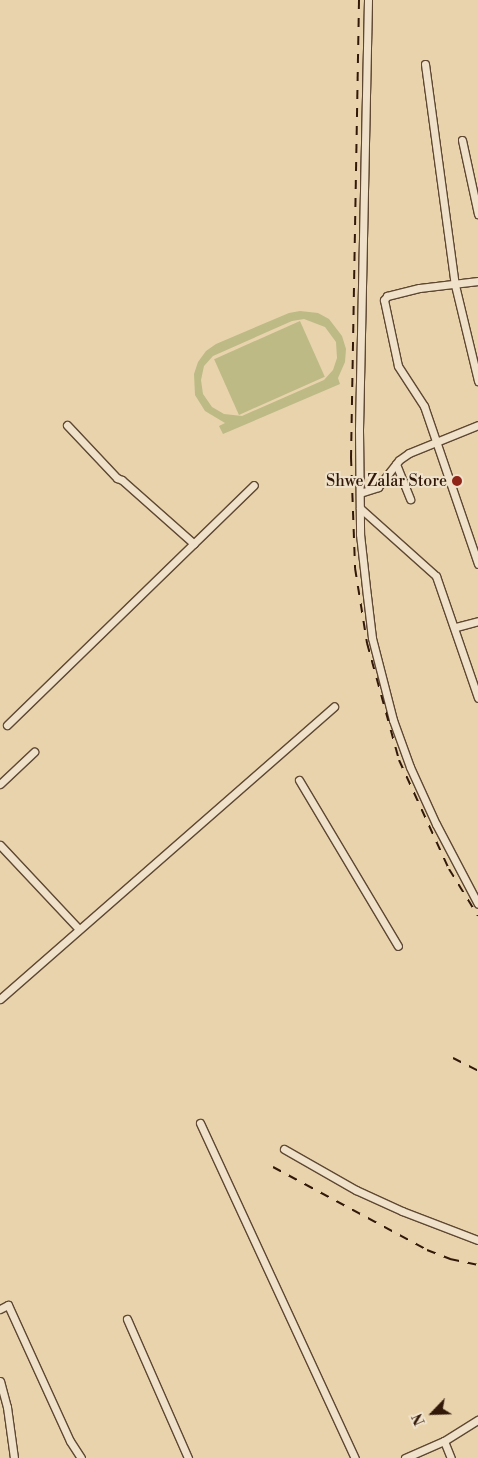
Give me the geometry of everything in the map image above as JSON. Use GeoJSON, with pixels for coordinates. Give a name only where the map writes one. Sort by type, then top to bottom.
{"type":"FeatureCollection","features":[{"type":"Feature","properties":{"kind":"street"},"geometry":{"type":"LineString","coordinates":[[368,0],[359,430],[360,534],[372,638],[393,720],[410,767],[436,824],[478,904]]}},
{"type":"Feature","properties":{"kind":"street"},"geometry":{"type":"LineString","coordinates":[[425,64],[455,285],[478,381]]}},
{"type":"Feature","properties":{"kind":"street"},"geometry":{"type":"LineString","coordinates":[[462,140],[478,214]]}},
{"type":"Feature","properties":{"kind":"street"},"geometry":{"type":"LineString","coordinates":[[477,559],[434,441],[424,406],[398,366],[384,300],[387,296],[419,288],[478,281]]}},
{"type":"Feature","properties":{"kind":"street"},"geometry":{"type":"LineString","coordinates":[[67,425],[117,478],[122,480],[194,544]]}},
{"type":"Feature","properties":{"kind":"street"},"geometry":{"type":"LineString","coordinates":[[360,493],[378,487],[396,464],[409,453],[434,441],[478,425]]}},
{"type":"Feature","properties":{"kind":"street"},"geometry":{"type":"LineString","coordinates":[[396,464],[410,498]]}},
{"type":"Feature","properties":{"kind":"street"},"geometry":{"type":"LineString","coordinates":[[8,725],[254,485]]}},
{"type":"Feature","properties":{"kind":"street"},"geometry":{"type":"LineString","coordinates":[[360,508],[436,576],[456,627],[478,698]]}},
{"type":"Feature","properties":{"kind":"street"},"geometry":{"type":"LineString","coordinates":[[456,627],[478,622]]}},
{"type":"Feature","properties":{"kind":"street"},"geometry":{"type":"LineString","coordinates":[[1,997],[334,708]]}},
{"type":"Feature","properties":{"kind":"street"},"geometry":{"type":"LineString","coordinates":[[0,784],[34,752]]}},
{"type":"Feature","properties":{"kind":"street"},"geometry":{"type":"LineString","coordinates":[[299,780],[398,946]]}},
{"type":"Feature","properties":{"kind":"street"},"geometry":{"type":"LineString","coordinates":[[0,845],[79,929]]}},
{"type":"Feature","properties":{"kind":"street"},"geometry":{"type":"LineString","coordinates":[[200,1124],[355,1458]]}},
{"type":"Feature","properties":{"kind":"street"},"geometry":{"type":"LineString","coordinates":[[284,1149],[364,1193],[402,1211],[478,1240]]}},
{"type":"Feature","properties":{"kind":"street"},"geometry":{"type":"LineString","coordinates":[[0,1309],[8,1306],[70,1441],[81,1458]]}},
{"type":"Feature","properties":{"kind":"street"},"geometry":{"type":"LineString","coordinates":[[127,1318],[188,1458]]}},
{"type":"Feature","properties":{"kind":"street"},"geometry":{"type":"LineString","coordinates":[[0,1381],[13,1456],[4,1458]]}},
{"type":"Feature","properties":{"kind":"street"},"geometry":{"type":"LineString","coordinates":[[405,1458],[444,1441],[478,1420]]}},
{"type":"Feature","properties":{"kind":"street"},"geometry":{"type":"LineString","coordinates":[[444,1441],[451,1458]]}},
{"type":"Feature","properties":{"kind":"shaded area"},"geometry":{"type":"Polygon","coordinates":[[[300,311],[318,313],[329,319],[342,336],[346,349],[345,362],[338,378],[340,384],[223,434],[219,426],[225,423],[205,411],[195,395],[194,374],[198,362],[206,351],[216,344],[289,313],[300,311]],[[304,319],[292,321],[213,356],[204,366],[201,380],[203,394],[212,407],[224,414],[242,416],[324,380],[333,370],[337,358],[336,342],[325,327],[304,319]]]}},
{"type":"Feature","properties":{"kind":"shaded area"},"geometry":{"type":"Polygon","coordinates":[[[300,321],[325,377],[239,415],[214,359],[300,321]]]}},
{"type":"Feature","properties":{"kind":"railway"},"geometry":{"type":"LineString","coordinates":[[359,0],[351,457],[355,568],[367,643],[399,760],[449,869],[478,916]]}},
{"type":"Feature","properties":{"kind":"railway"},"geometry":{"type":"LineString","coordinates":[[453,1058],[478,1071]]}},
{"type":"Feature","properties":{"kind":"railway"},"geometry":{"type":"LineString","coordinates":[[273,1167],[427,1250],[450,1259],[478,1265]]}},
{"type":"Feature","properties":{"kind":"place","name":"Shwe Zalar Store"},"geometry":{"type":"Point","coordinates":[457,481]}}]}
